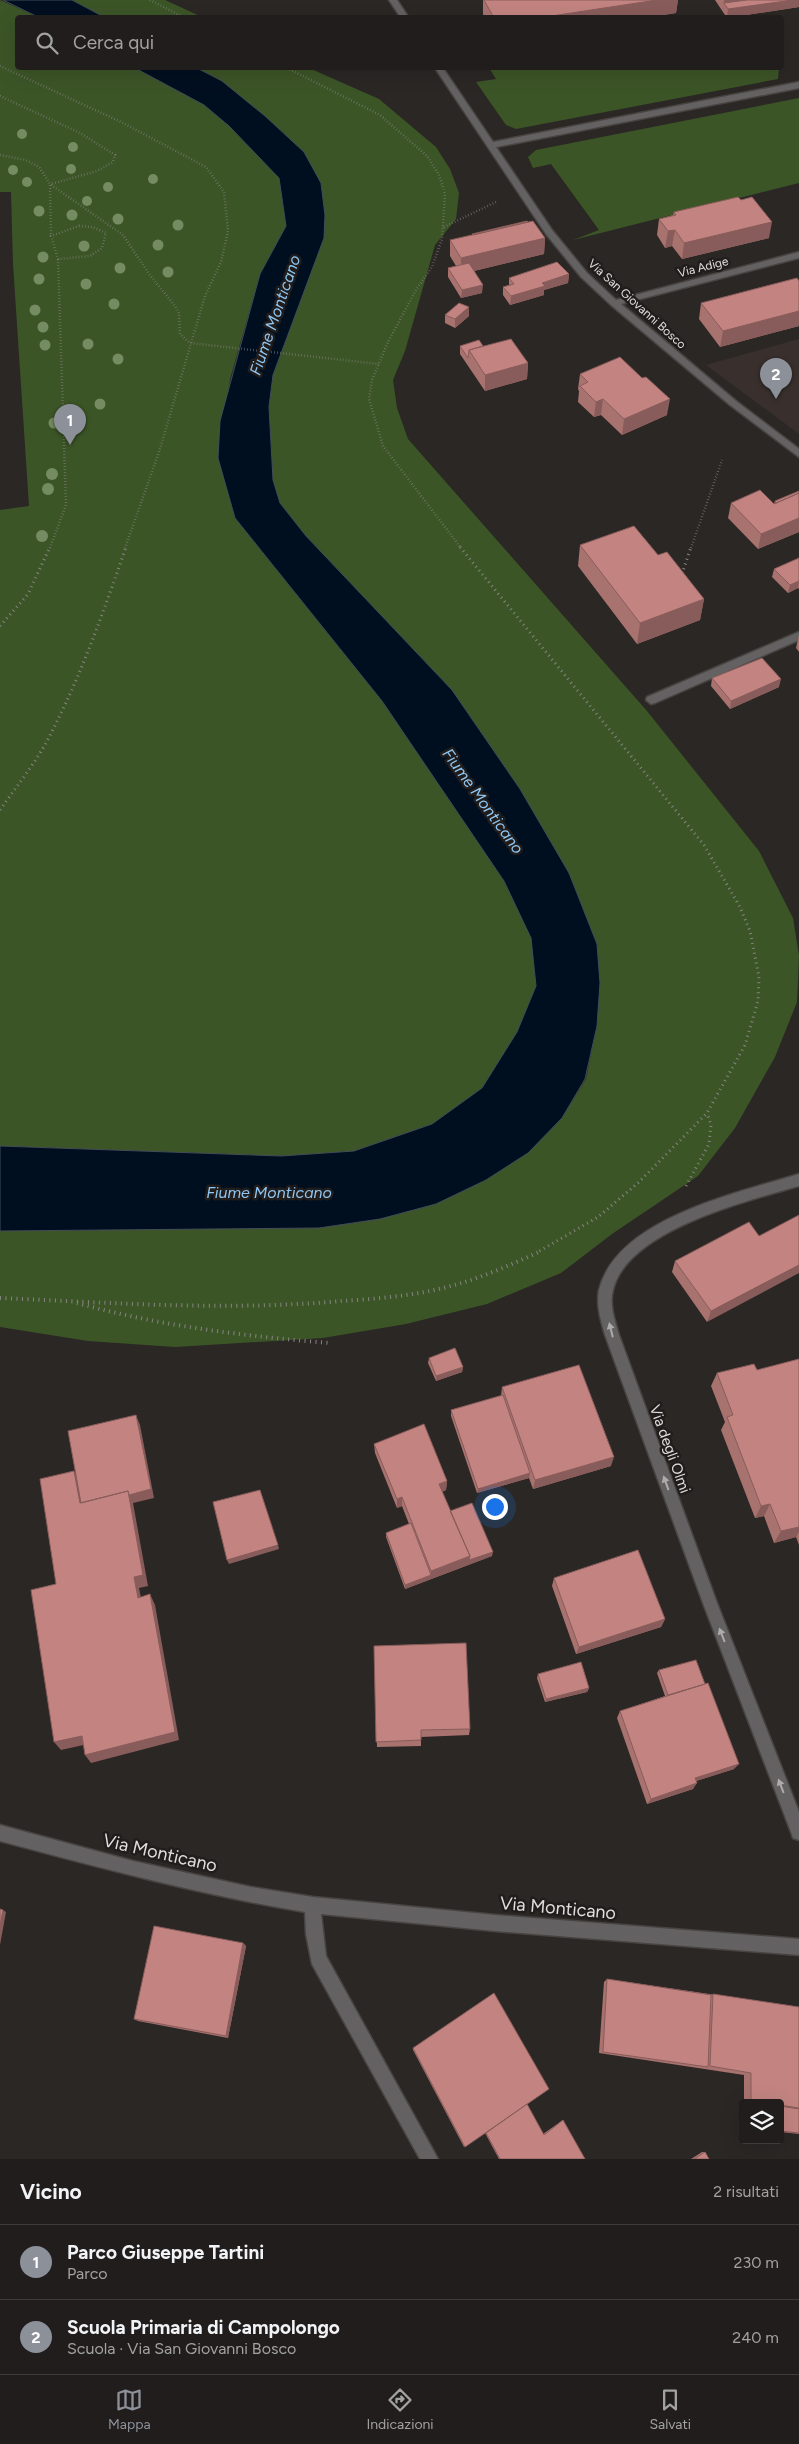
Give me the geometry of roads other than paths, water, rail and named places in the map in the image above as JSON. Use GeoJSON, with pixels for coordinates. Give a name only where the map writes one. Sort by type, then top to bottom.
{"type":"FeatureCollection","features":[{"type":"Feature","properties":{"kind":"street"},"geometry":{"type":"LineString","coordinates":[[393,0],[403,15]]}},
{"type":"Feature","properties":{"kind":"street","name":"Via San Giovanni Bosco"},"geometry":{"type":"LineString","coordinates":[[440,70],[565,253],[614,303],[733,403],[799,454]]}},
{"type":"Feature","properties":{"kind":"street"},"geometry":{"type":"LineString","coordinates":[[492,145],[799,84]]}},
{"type":"Feature","properties":{"kind":"street","name":"Via Adige"},"geometry":{"type":"LineString","coordinates":[[614,303],[799,256]]}},
{"type":"Feature","properties":{"kind":"street"},"geometry":{"type":"LineString","coordinates":[[651,700],[799,636]]}},
{"type":"Feature","properties":{"kind":"street","name":"Via degli Olmi"},"geometry":{"type":"LineString","coordinates":[[799,1180],[686,1217],[652,1233],[627,1253],[612,1273],[606,1290],[606,1308],[612,1335],[710,1603],[799,1832]]}},
{"type":"Feature","properties":{"kind":"street","name":"Via Monticano"},"geometry":{"type":"LineString","coordinates":[[0,1833],[134,1869],[251,1895],[313,1905],[495,1923],[799,1947]]}},
{"type":"Feature","properties":{"kind":"street"},"geometry":{"type":"LineString","coordinates":[[313,1905],[314,1934],[318,1958],[429,2159]]}},
{"type":"Feature","properties":{"kind":"water"},"geometry":{"type":"Polygon","coordinates":[[[3,0],[72,0],[100,15],[34,15],[3,0]]]}},
{"type":"Feature","properties":{"kind":"water","name":"Fiume Monticano"},"geometry":{"type":"Polygon","coordinates":[[[139,70],[201,70],[222,81],[265,116],[304,152],[321,183],[325,215],[324,238],[273,375],[269,407],[273,480],[280,503],[306,536],[452,690],[520,789],[569,873],[597,944],[600,983],[597,1026],[585,1079],[562,1118],[528,1153],[486,1180],[436,1204],[380,1219],[319,1228],[0,1231],[0,1146],[281,1156],[354,1151],[432,1124],[482,1088],[517,1032],[536,986],[531,938],[504,881],[382,701],[235,518],[218,458],[220,421],[260,274],[286,226],[279,178],[229,126],[204,105],[139,70]]]}},
{"type":"Feature","properties":{"kind":"place","name":"Scuola Primaria di Campolongo"},"geometry":{"type":"Point","coordinates":[776,399]}},
{"type":"Feature","properties":{"kind":"place","name":"Parco Giuseppe Tartini"},"geometry":{"type":"Point","coordinates":[70,445]}}]}
